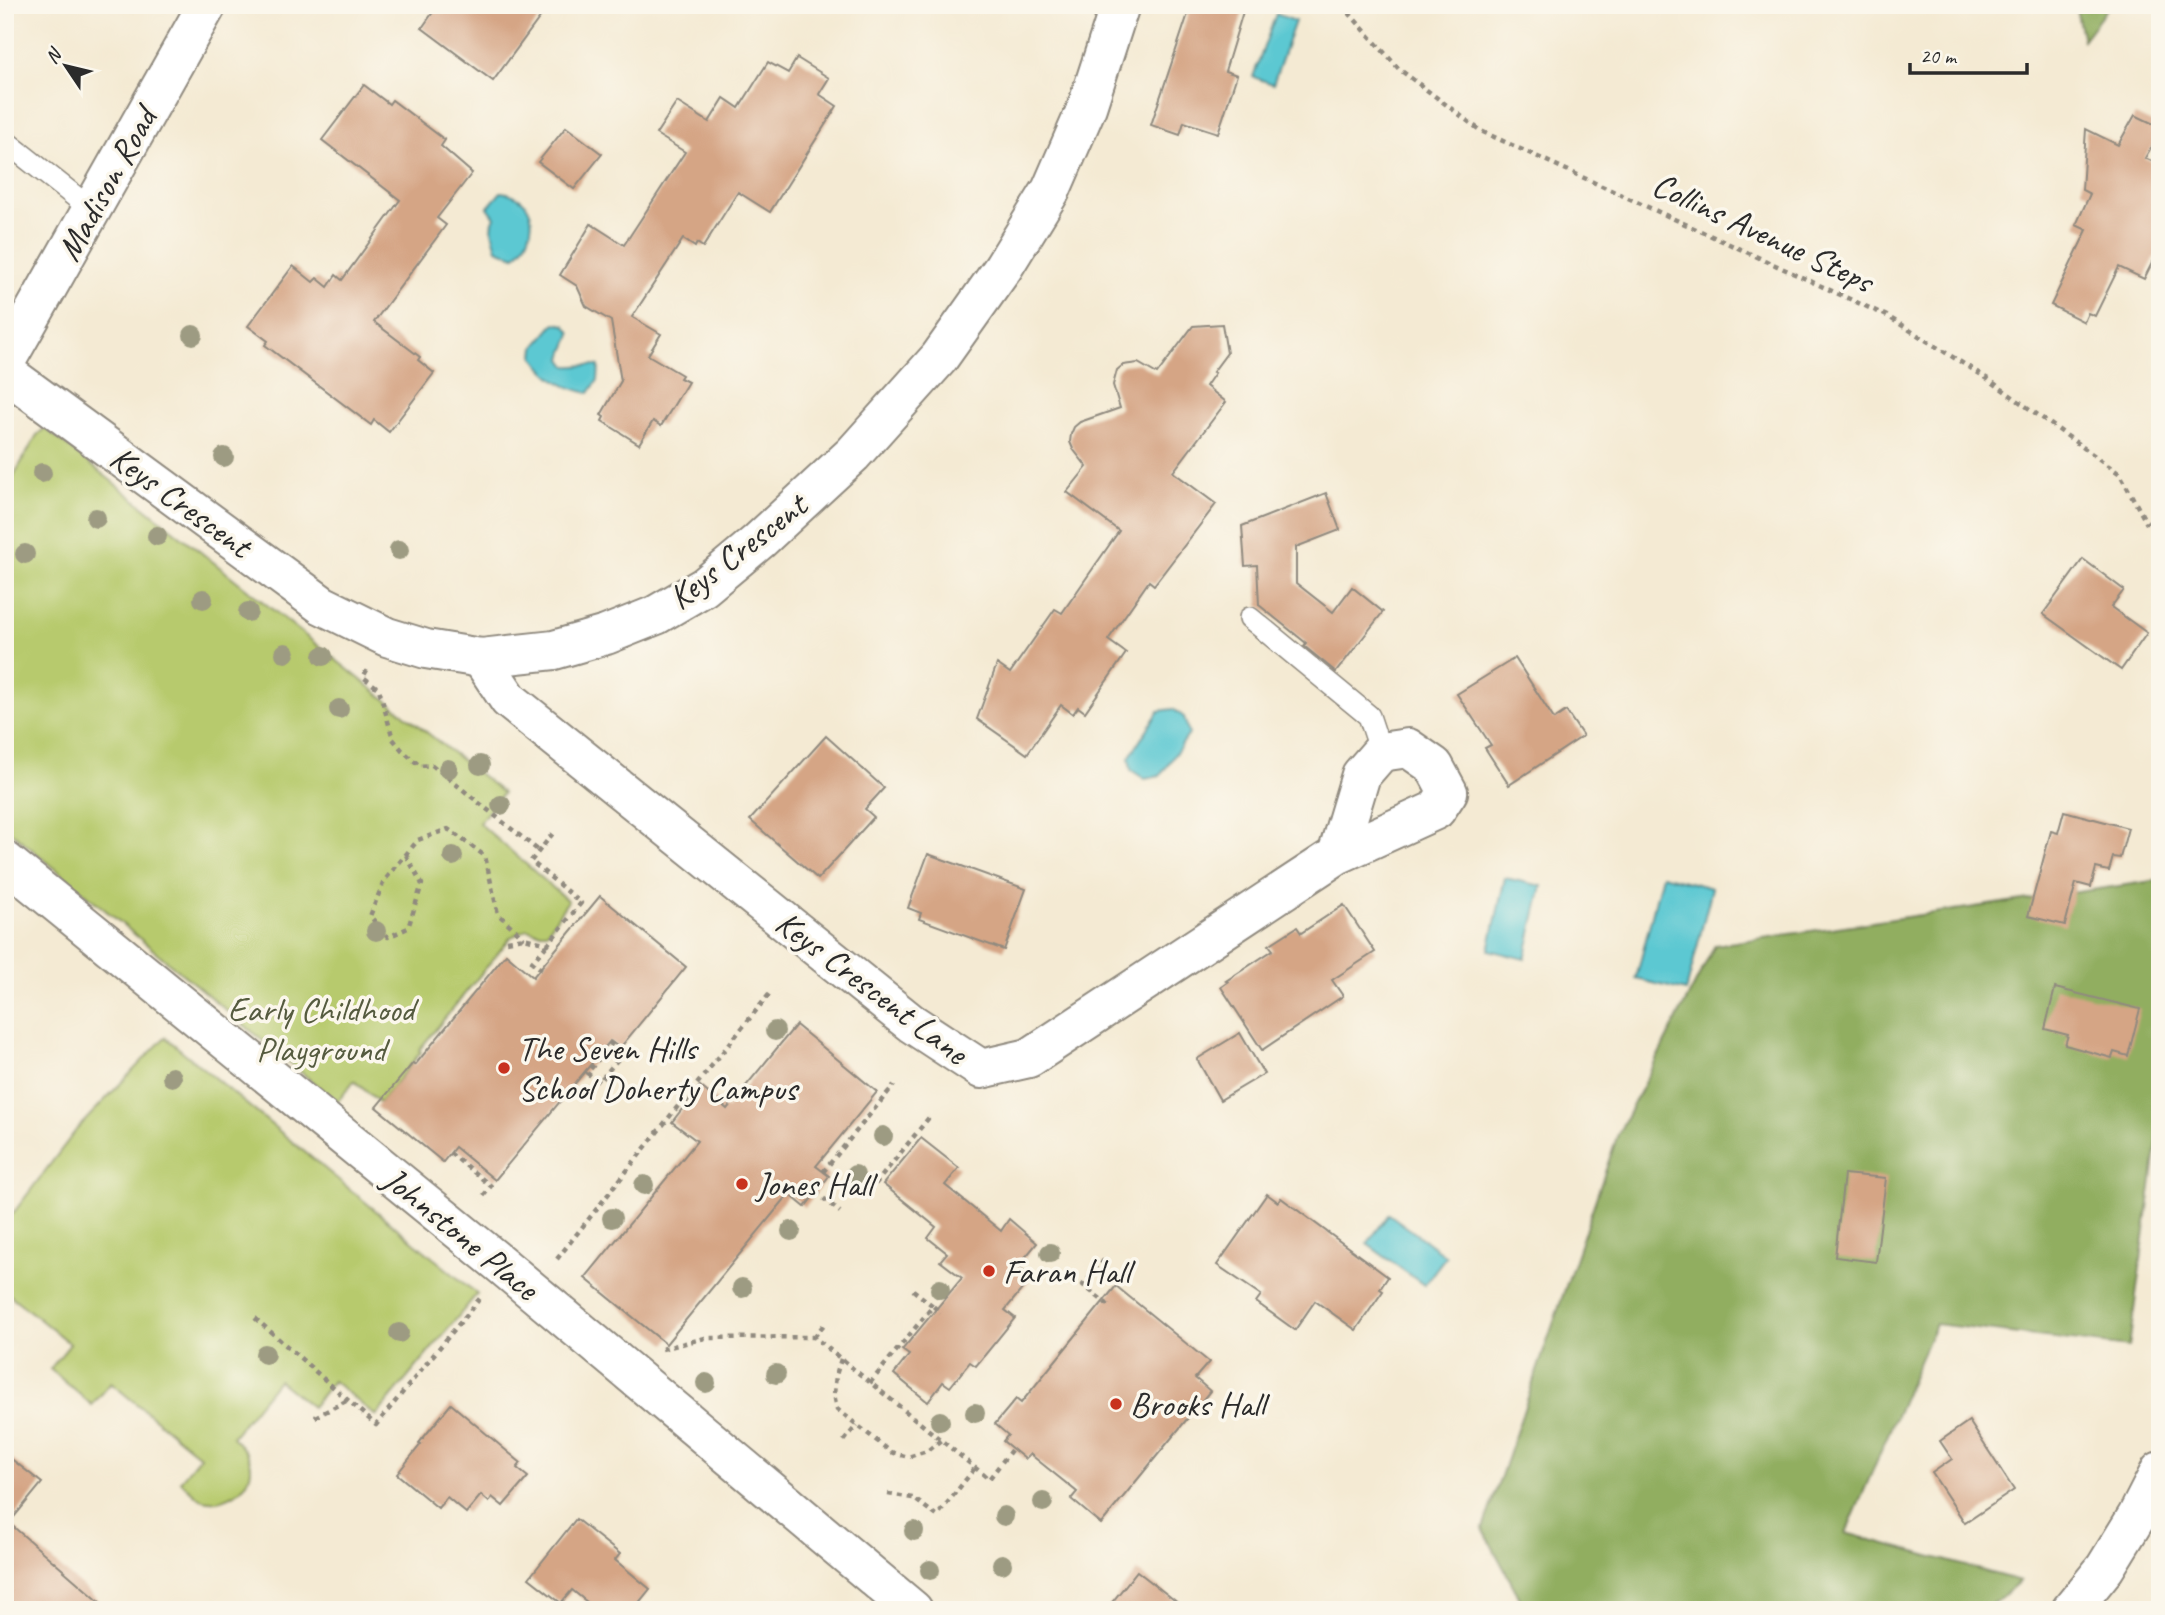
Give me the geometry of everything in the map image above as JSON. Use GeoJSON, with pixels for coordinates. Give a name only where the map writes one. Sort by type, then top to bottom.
{"type":"FeatureCollection","features":[{"type":"Feature","properties":{"kind":"street","name":"Madison Road"},"geometry":{"type":"LineString","coordinates":[[5,363],[207,5]]}},
{"type":"Feature","properties":{"kind":"street","name":"Keys Crescent"},"geometry":{"type":"LineString","coordinates":[[5,372],[322,604],[387,637],[426,649],[481,659],[554,650],[606,635],[656,615],[704,587],[760,541],[853,454],[939,358],[1003,268],[1051,190],[1087,107],[1120,5]]}},
{"type":"Feature","properties":{"kind":"street","name":"Keys Crescent Lane"},"geometry":{"type":"LineString","coordinates":[[481,659],[509,700],[911,1023],[981,1069],[1029,1058],[1337,855],[1436,810],[1448,792],[1434,766],[1408,748],[1381,752]]}},
{"type":"Feature","properties":{"kind":"street"},"geometry":{"type":"LineString","coordinates":[[1337,855],[1362,775],[1381,752]]}},
{"type":"Feature","properties":{"kind":"street","name":"Johnstone Place"},"geometry":{"type":"LineString","coordinates":[[5,862],[518,1279],[913,1610]]}},
{"type":"Feature","properties":{"kind":"street"},"geometry":{"type":"LineString","coordinates":[[2071,1610],[2105,1568],[2137,1516],[2160,1471]]}},
{"type":"Feature","properties":{"kind":"lane"},"geometry":{"type":"LineString","coordinates":[[5,141],[91,209]]}},
{"type":"Feature","properties":{"kind":"lane"},"geometry":{"type":"LineString","coordinates":[[1250,618],[1369,716],[1381,752]]}},
{"type":"Feature","properties":{"kind":"path","name":"Collins Avenue Steps"},"geometry":{"type":"LineString","coordinates":[[1342,5],[1399,69],[1481,131],[1887,316],[1988,379],[2120,474],[2147,524]]}},
{"type":"Feature","properties":{"kind":"path"},"geometry":{"type":"LineString","coordinates":[[363,677],[379,689],[393,739],[402,750],[420,766],[432,765],[539,851]]}},
{"type":"Feature","properties":{"kind":"path"},"geometry":{"type":"LineString","coordinates":[[406,855],[422,884],[408,928],[388,937],[370,916],[384,881],[418,840],[448,829],[485,856],[498,914],[524,938]]}},
{"type":"Feature","properties":{"kind":"path"},"geometry":{"type":"LineString","coordinates":[[542,970],[532,962],[581,903],[531,862],[554,832]]}},
{"type":"Feature","properties":{"kind":"path"},"geometry":{"type":"LineString","coordinates":[[507,941],[524,938],[548,944]]}},
{"type":"Feature","properties":{"kind":"path"},"geometry":{"type":"LineString","coordinates":[[697,1084],[771,992]]}},
{"type":"Feature","properties":{"kind":"path"},"geometry":{"type":"LineString","coordinates":[[613,1042],[587,1073],[599,1082],[624,1052]]}},
{"type":"Feature","properties":{"kind":"path"},"geometry":{"type":"LineString","coordinates":[[823,1172],[894,1085]]}},
{"type":"Feature","properties":{"kind":"path"},"geometry":{"type":"LineString","coordinates":[[555,1265],[557,1257],[682,1101]]}},
{"type":"Feature","properties":{"kind":"path"},"geometry":{"type":"LineString","coordinates":[[869,1192],[931,1115]]}},
{"type":"Feature","properties":{"kind":"path"},"geometry":{"type":"LineString","coordinates":[[450,1153],[491,1186],[479,1202]]}},
{"type":"Feature","properties":{"kind":"path"},"geometry":{"type":"LineString","coordinates":[[816,1192],[840,1212]]}},
{"type":"Feature","properties":{"kind":"path"},"geometry":{"type":"LineString","coordinates":[[1104,1260],[1083,1285],[1107,1304],[1111,1300]]}},
{"type":"Feature","properties":{"kind":"path"},"geometry":{"type":"LineString","coordinates":[[913,1290],[941,1313]]}},
{"type":"Feature","properties":{"kind":"path"},"geometry":{"type":"LineString","coordinates":[[255,1318],[376,1425],[474,1304]]}},
{"type":"Feature","properties":{"kind":"path"},"geometry":{"type":"LineString","coordinates":[[870,1383],[933,1306]]}},
{"type":"Feature","properties":{"kind":"path"},"geometry":{"type":"LineString","coordinates":[[814,1337],[826,1322]]}},
{"type":"Feature","properties":{"kind":"path"},"geometry":{"type":"LineString","coordinates":[[659,1350],[705,1338],[814,1337],[989,1479],[1012,1449]]}},
{"type":"Feature","properties":{"kind":"path"},"geometry":{"type":"LineString","coordinates":[[841,1359],[834,1394],[837,1409],[891,1452],[908,1457],[927,1451],[941,1440]]}},
{"type":"Feature","properties":{"kind":"path"},"geometry":{"type":"LineString","coordinates":[[316,1417],[348,1400]]}},
{"type":"Feature","properties":{"kind":"path"},"geometry":{"type":"LineString","coordinates":[[844,1441],[857,1425]]}},
{"type":"Feature","properties":{"kind":"path"},"geometry":{"type":"LineString","coordinates":[[888,1494],[913,1497],[937,1516],[975,1468]]}},
{"type":"Feature","properties":{"kind":"green space"},"geometry":{"type":"Polygon","coordinates":[[[2075,5],[2110,5],[2083,40],[2075,5]]]}},
{"type":"Feature","properties":{"kind":"green space","name":"Early Childhood Playground"},"geometry":{"type":"Polygon","coordinates":[[[45,428],[503,793],[479,823],[568,901],[547,932],[527,929],[511,937],[419,1050],[421,1052],[380,1103],[354,1081],[337,1102],[5,827],[5,491],[37,435],[45,428]]]}},
{"type":"Feature","properties":{"kind":"green space"},"geometry":{"type":"Polygon","coordinates":[[[2160,880],[2160,1122],[2129,1347],[1935,1324],[1846,1533],[2020,1581],[1986,1610],[1526,1610],[1483,1529],[1618,1134],[1715,945],[2160,880]]]}},
{"type":"Feature","properties":{"kind":"green space"},"geometry":{"type":"Polygon","coordinates":[[[165,1037],[477,1294],[376,1416],[333,1381],[312,1407],[278,1380],[232,1437],[244,1449],[251,1468],[245,1485],[238,1492],[220,1500],[201,1499],[180,1481],[200,1456],[111,1383],[92,1405],[50,1369],[70,1344],[5,1291],[5,1224],[77,1129],[165,1037]]]}},
{"type":"Feature","properties":{"kind":"water"},"geometry":{"type":"Polygon","coordinates":[[[1276,14],[1295,21],[1273,84],[1253,77],[1276,14]]]}},
{"type":"Feature","properties":{"kind":"water"},"geometry":{"type":"Polygon","coordinates":[[[501,192],[522,201],[531,217],[529,237],[515,256],[497,249],[493,237],[492,225],[495,217],[488,207],[501,192]]]}},
{"type":"Feature","properties":{"kind":"water"},"geometry":{"type":"Polygon","coordinates":[[[555,323],[565,325],[571,333],[562,359],[567,366],[599,366],[598,380],[589,393],[557,381],[534,357],[535,347],[555,323]]]}},
{"type":"Feature","properties":{"kind":"water"},"geometry":{"type":"Polygon","coordinates":[[[1173,709],[1184,717],[1189,734],[1160,776],[1145,779],[1131,770],[1129,758],[1159,711],[1173,709]]]}},
{"type":"Feature","properties":{"kind":"water"},"geometry":{"type":"Polygon","coordinates":[[[1662,875],[1712,888],[1686,991],[1636,979],[1662,875]]]}},
{"type":"Feature","properties":{"kind":"water"},"geometry":{"type":"Polygon","coordinates":[[[1505,878],[1542,886],[1525,959],[1489,950],[1505,878]]]}},
{"type":"Feature","properties":{"kind":"water"},"geometry":{"type":"Polygon","coordinates":[[[1389,1214],[1446,1256],[1424,1285],[1367,1244],[1389,1214]]]}},
{"type":"Feature","properties":{"kind":"building"},"geometry":{"type":"Polygon","coordinates":[[[438,5],[549,5],[493,81],[422,28],[438,5]]]}},
{"type":"Feature","properties":{"kind":"building"},"geometry":{"type":"Polygon","coordinates":[[[1191,5],[1245,5],[1225,71],[1237,75],[1218,133],[1184,122],[1180,135],[1151,125],[1191,5]]]}},
{"type":"Feature","properties":{"kind":"building"},"geometry":{"type":"Polygon","coordinates":[[[797,58],[829,78],[819,94],[837,106],[770,212],[738,192],[703,247],[697,243],[695,247],[683,239],[632,317],[661,334],[648,355],[682,375],[680,378],[688,382],[661,426],[653,421],[639,444],[602,421],[604,417],[601,415],[621,381],[611,321],[586,306],[577,286],[560,275],[591,224],[624,245],[685,152],[656,134],[677,102],[709,122],[724,98],[739,108],[768,62],[788,73],[797,58]]]}},
{"type":"Feature","properties":{"kind":"building"},"geometry":{"type":"Polygon","coordinates":[[[364,85],[389,104],[392,100],[445,140],[441,146],[472,173],[437,218],[446,225],[374,322],[420,357],[418,360],[434,373],[389,432],[374,420],[371,425],[265,345],[268,341],[248,326],[293,266],[313,282],[317,278],[328,287],[336,275],[342,280],[400,200],[322,140],[364,85]]]}},
{"type":"Feature","properties":{"kind":"building"},"geometry":{"type":"Polygon","coordinates":[[[2135,115],[2160,127],[2160,132],[2145,158],[2160,165],[2160,247],[2144,279],[2119,267],[2095,316],[2088,313],[2084,322],[2051,305],[2087,230],[2076,225],[2090,194],[2082,190],[2086,129],[2118,145],[2135,115]]]}},
{"type":"Feature","properties":{"kind":"building"},"geometry":{"type":"Polygon","coordinates":[[[566,127],[602,154],[574,189],[538,162],[566,127]]]}},
{"type":"Feature","properties":{"kind":"building"},"geometry":{"type":"Polygon","coordinates":[[[1222,324],[1227,353],[1206,386],[1226,402],[1173,472],[1216,504],[1154,585],[1149,581],[1108,640],[1126,653],[1085,712],[1078,707],[1073,714],[1061,705],[1027,754],[977,719],[997,664],[1010,673],[1055,609],[1062,613],[1119,531],[1067,492],[1087,467],[1070,442],[1074,427],[1080,422],[1120,408],[1113,385],[1117,370],[1123,365],[1138,363],[1157,374],[1193,326],[1222,324]]]}},
{"type":"Feature","properties":{"kind":"building"},"geometry":{"type":"Polygon","coordinates":[[[1326,493],[1340,530],[1296,547],[1296,583],[1333,612],[1352,587],[1383,612],[1336,672],[1304,646],[1306,643],[1259,605],[1257,565],[1245,566],[1242,526],[1326,493]]]}},
{"type":"Feature","properties":{"kind":"building"},"geometry":{"type":"Polygon","coordinates":[[[2083,559],[2124,590],[2111,607],[2147,633],[2121,670],[2043,614],[2083,559]]]}},
{"type":"Feature","properties":{"kind":"building"},"geometry":{"type":"Polygon","coordinates":[[[1515,658],[1554,719],[1566,711],[1583,736],[1509,785],[1485,748],[1491,745],[1457,694],[1515,658]]]}},
{"type":"Feature","properties":{"kind":"building"},"geometry":{"type":"Polygon","coordinates":[[[826,736],[884,788],[865,809],[874,817],[818,879],[750,820],[826,736]]]}},
{"type":"Feature","properties":{"kind":"building"},"geometry":{"type":"Polygon","coordinates":[[[2064,811],[2128,828],[2120,858],[2113,857],[2109,871],[2096,868],[2091,887],[2076,883],[2065,925],[2028,916],[2051,831],[2058,833],[2064,811]]]}},
{"type":"Feature","properties":{"kind":"building"},"geometry":{"type":"Polygon","coordinates":[[[928,854],[1026,889],[1004,950],[919,919],[921,913],[908,908],[928,854]]]}},
{"type":"Feature","properties":{"kind":"building"},"geometry":{"type":"Polygon","coordinates":[[[600,896],[686,967],[620,1048],[610,1041],[495,1180],[455,1147],[443,1162],[376,1107],[413,1063],[415,1065],[506,954],[533,977],[600,896]]]}},
{"type":"Feature","properties":{"kind":"building"},"geometry":{"type":"Polygon","coordinates":[[[1344,905],[1375,952],[1332,980],[1343,996],[1262,1050],[1221,987],[1273,950],[1269,945],[1297,927],[1301,933],[1344,905]]]}},
{"type":"Feature","properties":{"kind":"building"},"geometry":{"type":"Polygon","coordinates":[[[2055,988],[2140,1009],[2128,1056],[2114,1052],[2112,1058],[2065,1045],[2068,1035],[2045,1029],[2055,988]]]}},
{"type":"Feature","properties":{"kind":"building","name":"Jones Hall"},"geometry":{"type":"Polygon","coordinates":[[[796,1025],[877,1092],[816,1166],[829,1176],[805,1207],[789,1194],[666,1344],[585,1278],[697,1141],[672,1122],[700,1086],[727,1109],[796,1025]]]}},
{"type":"Feature","properties":{"kind":"building"},"geometry":{"type":"Polygon","coordinates":[[[1240,1033],[1264,1074],[1220,1100],[1197,1059],[1240,1033]]]}},
{"type":"Feature","properties":{"kind":"building","name":"Faran Hall"},"geometry":{"type":"Polygon","coordinates":[[[921,1138],[959,1168],[945,1185],[1001,1231],[1009,1219],[1037,1243],[1018,1266],[1032,1277],[1005,1310],[1015,1318],[976,1366],[970,1362],[950,1387],[943,1382],[928,1402],[894,1374],[909,1355],[902,1350],[962,1278],[940,1261],[947,1253],[928,1238],[936,1227],[883,1184],[921,1138]]]}},
{"type":"Feature","properties":{"kind":"building"},"geometry":{"type":"Polygon","coordinates":[[[1844,1174],[1886,1178],[1876,1262],[1835,1257],[1844,1174]]]}},
{"type":"Feature","properties":{"kind":"building"},"geometry":{"type":"Polygon","coordinates":[[[1267,1194],[1278,1202],[1281,1198],[1388,1277],[1380,1289],[1383,1291],[1356,1330],[1315,1301],[1295,1330],[1256,1302],[1261,1295],[1217,1265],[1267,1194]]]}},
{"type":"Feature","properties":{"kind":"building","name":"Brooks Hall"},"geometry":{"type":"Polygon","coordinates":[[[1116,1286],[1209,1362],[1195,1378],[1210,1391],[1101,1524],[1071,1499],[1077,1492],[1030,1454],[1025,1459],[1003,1441],[1008,1435],[995,1424],[1016,1399],[1021,1403],[1116,1286]]]}},
{"type":"Feature","properties":{"kind":"building"},"geometry":{"type":"Polygon","coordinates":[[[451,1404],[521,1463],[517,1468],[528,1477],[503,1506],[492,1497],[489,1502],[481,1495],[466,1513],[447,1497],[438,1508],[397,1474],[451,1404]]]}},
{"type":"Feature","properties":{"kind":"building"},"geometry":{"type":"Polygon","coordinates":[[[1969,1421],[2014,1490],[1965,1523],[1932,1473],[1952,1459],[1940,1441],[1969,1421]]]}},
{"type":"Feature","properties":{"kind":"building"},"geometry":{"type":"Polygon","coordinates":[[[5,1454],[42,1483],[9,1523],[109,1610],[5,1610],[5,1454]]]}},
{"type":"Feature","properties":{"kind":"building"},"geometry":{"type":"Polygon","coordinates":[[[576,1519],[620,1554],[615,1560],[650,1589],[633,1610],[597,1610],[572,1590],[561,1603],[529,1578],[576,1519]]]}},
{"type":"Feature","properties":{"kind":"building"},"geometry":{"type":"Polygon","coordinates":[[[1137,1571],[1187,1610],[1106,1610],[1137,1571]]]}},
{"type":"Feature","properties":{"kind":"place","name":"The Seven Hills School Doherty Campus"},"geometry":{"type":"Point","coordinates":[504,1068]}},
{"type":"Feature","properties":{"kind":"place","name":"Jones Hall"},"geometry":{"type":"Point","coordinates":[742,1184]}},
{"type":"Feature","properties":{"kind":"place","name":"Faran Hall"},"geometry":{"type":"Point","coordinates":[989,1271]}},
{"type":"Feature","properties":{"kind":"place","name":"Brooks Hall"},"geometry":{"type":"Point","coordinates":[1116,1404]}}]}
